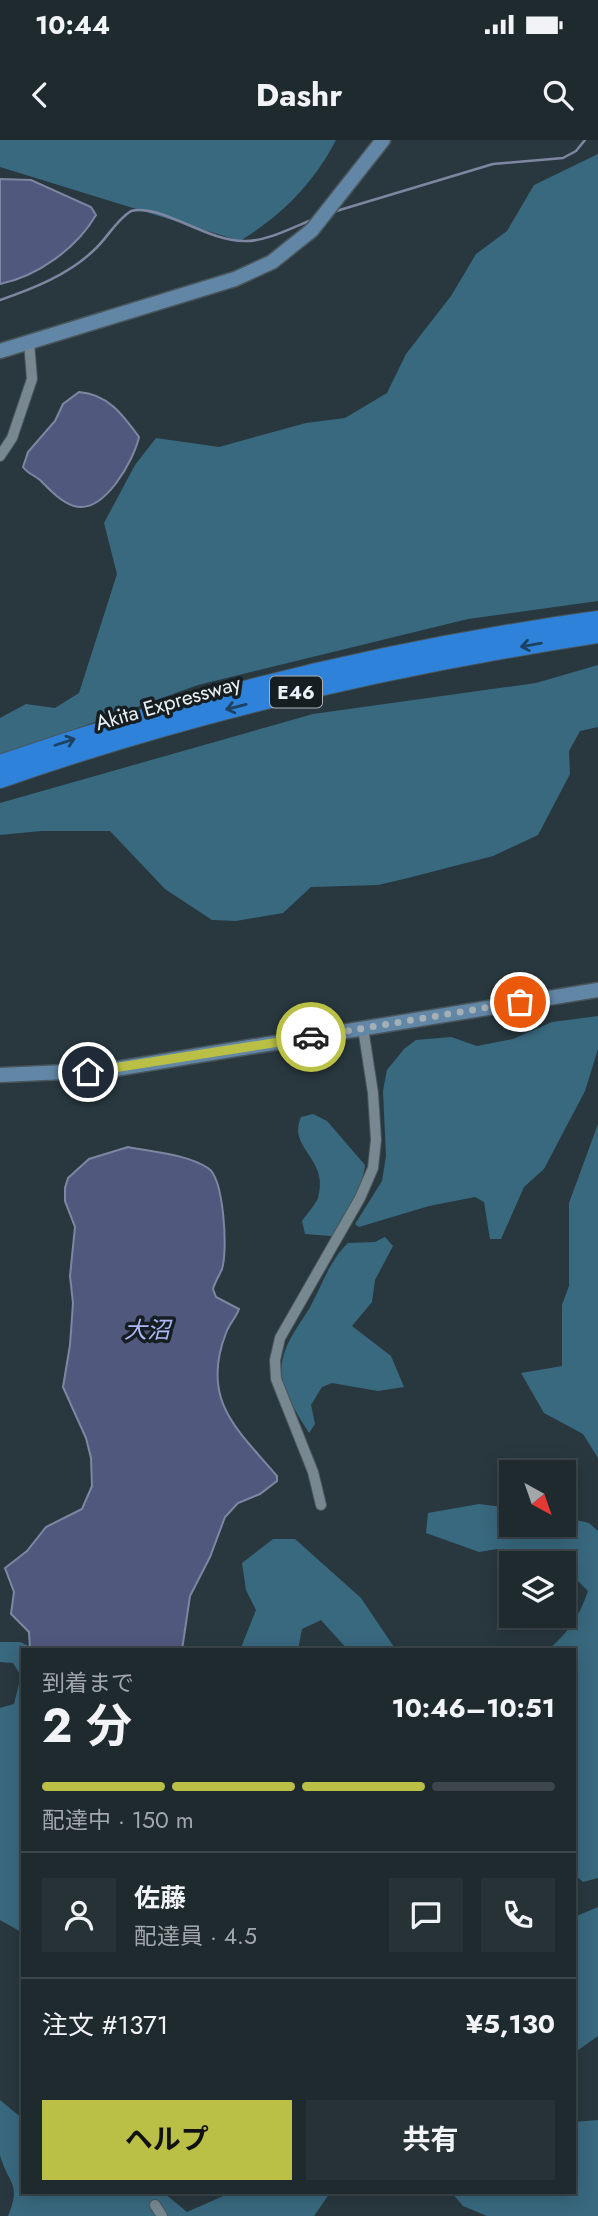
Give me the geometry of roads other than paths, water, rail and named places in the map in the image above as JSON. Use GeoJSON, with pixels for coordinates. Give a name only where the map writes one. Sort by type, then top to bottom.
{"type":"FeatureCollection","features":[{"type":"Feature","properties":{"kind":"highway","name":"Akita Expressway"},"geometry":{"type":"LineString","coordinates":[[0,764],[119,725],[317,672],[531,629],[598,620]]}},
{"type":"Feature","properties":{"kind":"highway","name":"Akita Expressway"},"geometry":{"type":"LineString","coordinates":[[0,779],[123,738],[319,686],[426,663],[598,634]]}},
{"type":"Feature","properties":{"kind":"main road"},"geometry":{"type":"LineString","coordinates":[[0,351],[235,279],[272,262],[316,224],[383,140]]}},
{"type":"Feature","properties":{"kind":"main road"},"geometry":{"type":"LineString","coordinates":[[0,1075],[109,1070],[598,989]]}},
{"type":"Feature","properties":{"kind":"street"},"geometry":{"type":"LineString","coordinates":[[0,456],[12,438],[32,379],[29,342]]}},
{"type":"Feature","properties":{"kind":"street"},"geometry":{"type":"LineString","coordinates":[[321,1505],[313,1472],[276,1379],[275,1360],[280,1338],[360,1198],[373,1168],[376,1140],[374,1105],[363,1028]]}},
{"type":"Feature","properties":{"kind":"street"},"geometry":{"type":"LineString","coordinates":[[155,2205],[162,2216]]}},
{"type":"Feature","properties":{"kind":"water"},"geometry":{"type":"Polygon","coordinates":[[[0,179],[31,180],[91,207],[96,215],[78,239],[55,259],[28,274],[0,284],[0,179]]]}},
{"type":"Feature","properties":{"kind":"water"},"geometry":{"type":"Polygon","coordinates":[[[79,392],[107,401],[139,437],[131,459],[116,484],[96,502],[85,507],[64,502],[23,467],[28,452],[55,421],[63,404],[79,392]]]}},
{"type":"Feature","properties":{"kind":"water","name":"大沼"},"geometry":{"type":"Polygon","coordinates":[[[128,1147],[190,1160],[208,1168],[213,1174],[221,1200],[225,1247],[222,1269],[213,1289],[216,1297],[239,1309],[227,1330],[219,1356],[217,1377],[220,1395],[236,1428],[277,1476],[277,1481],[260,1494],[238,1503],[225,1517],[210,1557],[190,1596],[182,1648],[30,1648],[29,1632],[11,1614],[14,1592],[5,1568],[27,1551],[46,1527],[82,1509],[92,1486],[91,1458],[86,1438],[63,1387],[70,1345],[73,1303],[70,1276],[75,1227],[65,1201],[65,1188],[68,1178],[89,1159],[128,1147]]]}},
{"type":"Feature","properties":{"kind":"waterway"},"geometry":{"type":"LineString","coordinates":[[333,212],[493,164],[563,158],[576,151],[585,140]]}},
{"type":"Feature","properties":{"kind":"waterway"},"geometry":{"type":"LineString","coordinates":[[0,300],[37,286],[83,260],[131,211],[156,212],[215,236],[246,241],[272,236],[314,219]]}}]}
